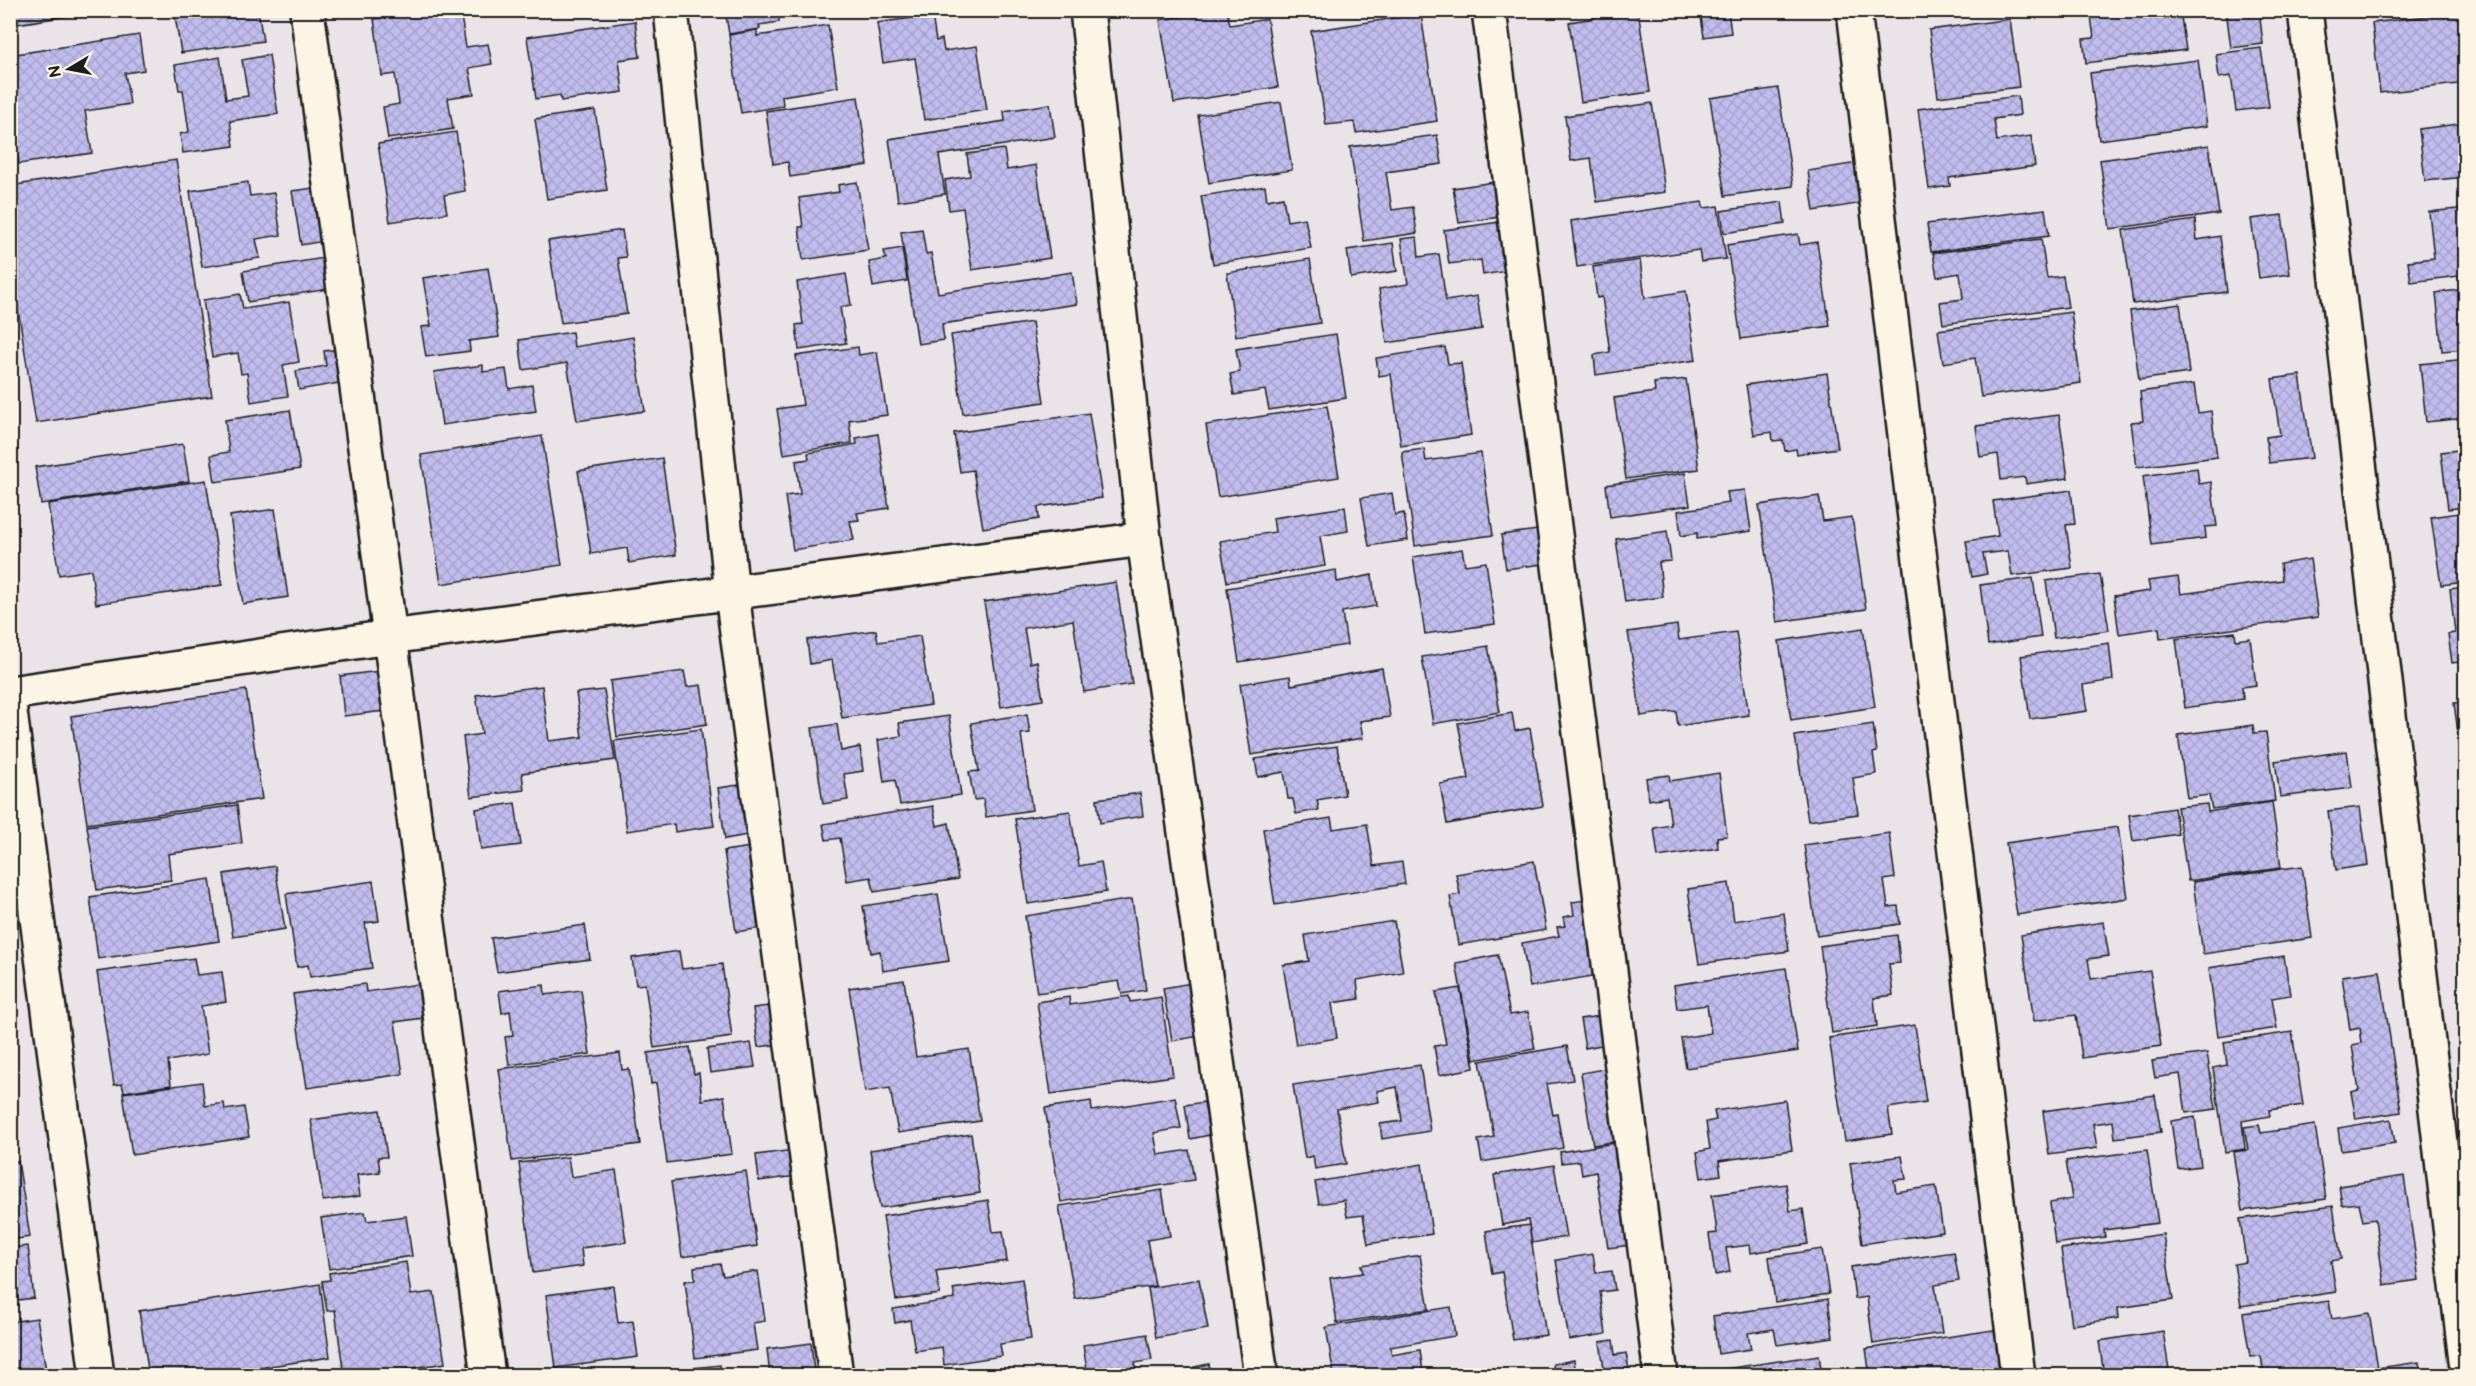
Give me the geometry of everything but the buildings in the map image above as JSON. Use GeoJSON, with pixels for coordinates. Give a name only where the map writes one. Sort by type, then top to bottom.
{"type":"FeatureCollection","features":[{"type":"Feature","properties":{"kind":"street"},"geometry":{"type":"LineString","coordinates":[[307,10],[488,1376]]}},
{"type":"Feature","properties":{"kind":"street"},"geometry":{"type":"LineString","coordinates":[[671,10],[732,594],[836,1376]]}},
{"type":"Feature","properties":{"kind":"street"},"geometry":{"type":"LineString","coordinates":[[1087,10],[1144,539],[1261,1376]]}},
{"type":"Feature","properties":{"kind":"street"},"geometry":{"type":"LineString","coordinates":[[1489,10],[1661,1376]]}},
{"type":"Feature","properties":{"kind":"street"},"geometry":{"type":"LineString","coordinates":[[1854,10],[2018,1376]]}},
{"type":"Feature","properties":{"kind":"street"},"geometry":{"type":"LineString","coordinates":[[2305,10],[2466,1361]]}},
{"type":"Feature","properties":{"kind":"street"},"geometry":{"type":"LineString","coordinates":[[10,693],[389,637],[1144,539]]}},
{"type":"Feature","properties":{"kind":"street"},"geometry":{"type":"LineString","coordinates":[[10,712],[97,1376]]}}]}
